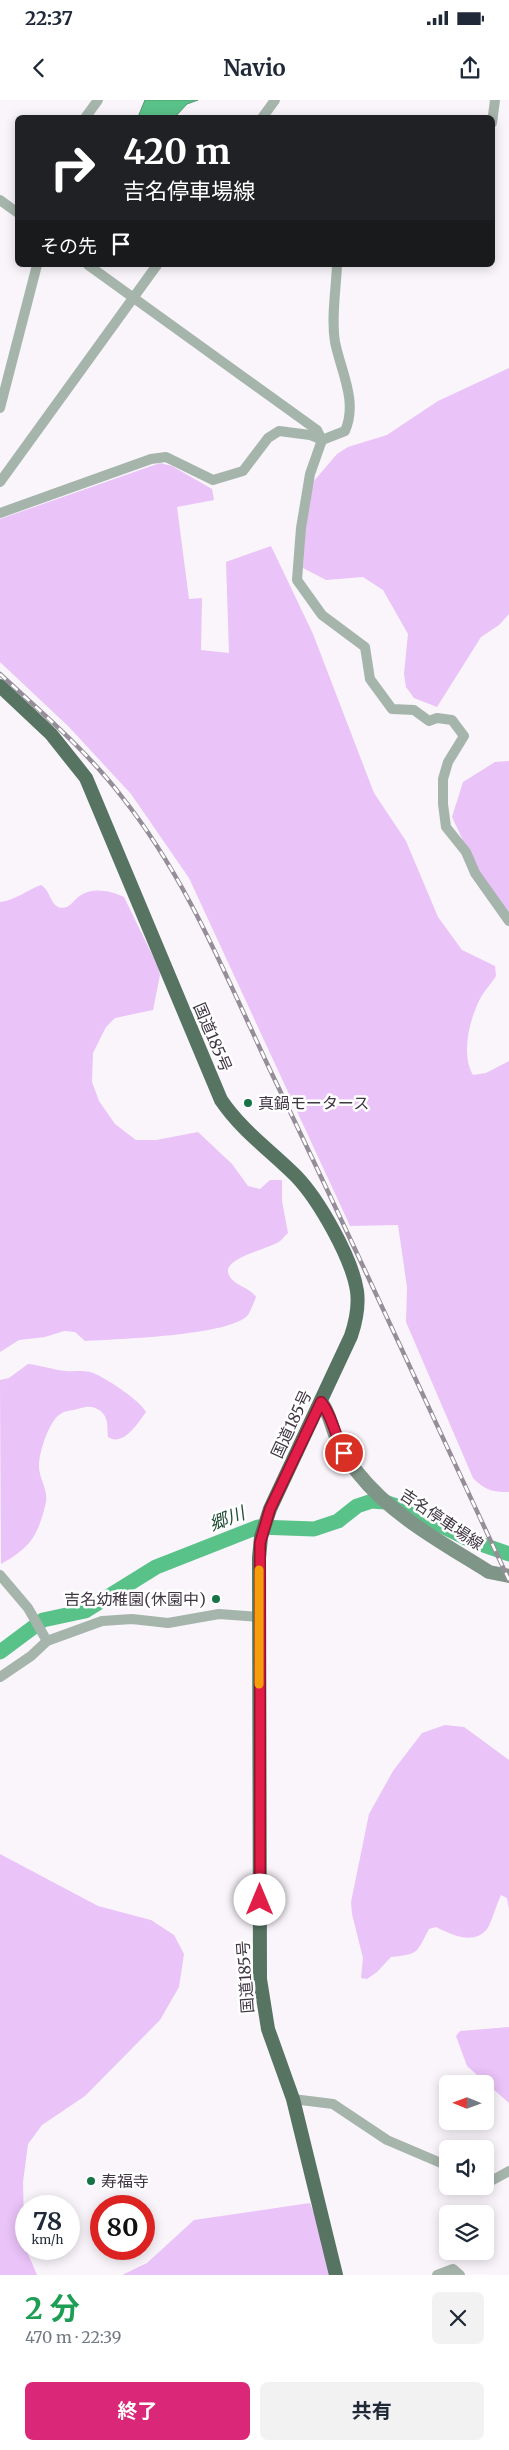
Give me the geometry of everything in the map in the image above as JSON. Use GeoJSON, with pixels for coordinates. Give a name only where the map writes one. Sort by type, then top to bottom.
{"type":"FeatureCollection","features":[{"type":"Feature","properties":{"kind":"highway","name":"国道185号"},"geometry":{"type":"LineString","coordinates":[[0,686],[51,734],[86,778],[221,1100],[244,1131],[306,1187],[340,1244],[355,1282],[356,1316],[351,1336],[266,1521],[259,1558],[260,1979],[268,2030],[293,2098],[336,2275]]}},
{"type":"Feature","properties":{"kind":"main road","name":"吉名停車場線"},"geometry":{"type":"LineString","coordinates":[[321,1402],[326,1407],[336,1438],[344,1453],[358,1473],[384,1501],[490,1572],[509,1576]]}},
{"type":"Feature","properties":{"kind":"street"},"geometry":{"type":"LineString","coordinates":[[87,115],[98,100]]}},
{"type":"Feature","properties":{"kind":"street"},"geometry":{"type":"LineString","coordinates":[[264,115],[275,100]]}},
{"type":"Feature","properties":{"kind":"street"},"geometry":{"type":"LineString","coordinates":[[493,115],[495,100]]}},
{"type":"Feature","properties":{"kind":"street"},"geometry":{"type":"LineString","coordinates":[[0,200],[15,211]]}},
{"type":"Feature","properties":{"kind":"street"},"geometry":{"type":"LineString","coordinates":[[0,408],[36,267]]}},
{"type":"Feature","properties":{"kind":"street"},"geometry":{"type":"LineString","coordinates":[[91,267],[317,430],[322,440],[310,474],[301,528],[297,580],[322,615],[365,647],[370,679],[392,709],[414,710],[429,721],[437,718],[452,720],[460,729],[464,736],[448,762],[443,779],[442,804],[446,827],[466,852],[474,874],[509,921]]}},
{"type":"Feature","properties":{"kind":"street"},"geometry":{"type":"LineString","coordinates":[[0,482],[156,267]]}},
{"type":"Feature","properties":{"kind":"street"},"geometry":{"type":"LineString","coordinates":[[0,513],[150,459],[166,457],[213,480],[243,471],[268,438],[279,431],[310,435],[322,440],[345,431],[350,420],[347,384],[335,342],[338,267]]}},
{"type":"Feature","properties":{"kind":"street"},"geometry":{"type":"LineString","coordinates":[[0,1575],[37,1623],[47,1641]]}},
{"type":"Feature","properties":{"kind":"street"},"geometry":{"type":"LineString","coordinates":[[0,1677],[32,1656],[47,1641],[102,1621],[132,1619],[168,1623],[219,1614],[259,1617]]}},
{"type":"Feature","properties":{"kind":"street"},"geometry":{"type":"LineString","coordinates":[[293,2098],[333,2104],[388,2140],[439,2162]]}},
{"type":"Feature","properties":{"kind":"street"},"geometry":{"type":"LineString","coordinates":[[494,2179],[509,2171]]}},
{"type":"Feature","properties":{"kind":"street"},"geometry":{"type":"LineString","coordinates":[[437,2275],[453,2269],[460,2275]]}},
{"type":"Feature","properties":{"kind":"shaded area"},"geometry":{"type":"Polygon","coordinates":[[[145,100],[198,100],[187,104],[177,115],[139,115],[145,100]]]}},
{"type":"Feature","properties":{"kind":"shaded area"},"geometry":{"type":"Polygon","coordinates":[[[509,368],[509,614],[499,625],[481,637],[437,707],[414,698],[406,687],[404,674],[408,634],[383,590],[363,577],[326,580],[303,568],[307,505],[314,481],[337,454],[348,447],[387,435],[438,401],[509,368]]]}},
{"type":"Feature","properties":{"kind":"shaded area"},"geometry":{"type":"Polygon","coordinates":[[[160,463],[172,466],[212,489],[214,500],[177,507],[189,599],[202,598],[201,650],[229,653],[226,562],[271,546],[313,634],[374,793],[406,841],[438,917],[462,950],[495,966],[496,976],[476,1007],[468,1037],[467,1058],[473,1075],[486,1073],[509,1061],[509,1492],[489,1490],[473,1478],[406,1322],[407,1287],[398,1225],[350,1226],[189,878],[131,794],[69,727],[0,662],[0,519],[160,463]]]}},
{"type":"Feature","properties":{"kind":"shaded area"},"geometry":{"type":"Polygon","coordinates":[[[509,761],[509,917],[473,862],[452,817],[463,782],[495,762],[509,761]]]}},
{"type":"Feature","properties":{"kind":"shaded area"},"geometry":{"type":"Polygon","coordinates":[[[41,885],[53,903],[62,908],[68,906],[81,895],[91,891],[114,893],[124,897],[159,969],[160,975],[153,1010],[115,1018],[106,1027],[93,1053],[92,1082],[99,1101],[115,1124],[136,1140],[156,1140],[198,1132],[232,1164],[248,1186],[260,1189],[270,1180],[282,1180],[282,1201],[288,1233],[275,1244],[239,1259],[228,1269],[231,1279],[256,1297],[248,1315],[237,1322],[219,1328],[196,1332],[85,1341],[75,1332],[64,1331],[45,1337],[19,1340],[0,1352],[0,902],[41,885]]]}},
{"type":"Feature","properties":{"kind":"shaded area"},"geometry":{"type":"Polygon","coordinates":[[[28,1364],[69,1371],[87,1371],[96,1374],[129,1395],[146,1412],[130,1432],[119,1439],[108,1437],[107,1422],[104,1415],[96,1408],[89,1407],[64,1412],[57,1417],[45,1438],[40,1455],[39,1468],[45,1489],[46,1502],[40,1524],[26,1546],[1,1564],[0,1380],[9,1378],[28,1364]]]}},
{"type":"Feature","properties":{"kind":"shaded area"},"geometry":{"type":"Polygon","coordinates":[[[445,1725],[464,1727],[509,1760],[509,1909],[507,1898],[501,1895],[489,1926],[482,1934],[469,1938],[448,1933],[436,1927],[429,1929],[416,1951],[407,1955],[391,1957],[377,1972],[367,1979],[361,1978],[363,1958],[352,1914],[351,1902],[369,1814],[393,1771],[422,1733],[445,1725]]]}},
{"type":"Feature","properties":{"kind":"shaded area"},"geometry":{"type":"Polygon","coordinates":[[[0,1854],[98,1906],[151,1920],[174,1935],[184,1954],[179,1987],[160,2020],[85,2096],[42,2125],[28,2144],[23,2195],[15,2195],[15,2260],[31,2260],[37,2275],[0,2275],[0,1854]]]}},
{"type":"Feature","properties":{"kind":"shaded area"},"geometry":{"type":"Polygon","coordinates":[[[509,2027],[509,2103],[494,2090],[494,2075],[477,2075],[467,2066],[456,2036],[460,2031],[509,2027]]]}},
{"type":"Feature","properties":{"kind":"shaded area"},"geometry":{"type":"Polygon","coordinates":[[[310,2203],[334,2265],[328,2275],[122,2275],[150,2260],[155,2260],[155,2256],[194,2220],[310,2203]]]}},
{"type":"Feature","properties":{"kind":"waterway","name":"郷川"},"geometry":{"type":"LineString","coordinates":[[0,1652],[43,1620],[85,1611],[156,1567],[258,1527],[314,1529],[338,1521],[357,1506],[372,1501],[385,1502],[412,1511],[472,1541],[509,1554]]}},
{"type":"Feature","properties":{"kind":"railway"},"geometry":{"type":"LineString","coordinates":[[0,674],[64,733],[108,780],[146,829],[187,896],[362,1263],[509,1580]]}},
{"type":"Feature","properties":{"kind":"slow traffic"},"geometry":{"type":"LineString","coordinates":[[259,1570],[259,1684]]}},
{"type":"Feature","properties":{"kind":"place","name":"真鍋モータース"},"geometry":{"type":"Point","coordinates":[248,1103]}},
{"type":"Feature","properties":{"kind":"place","name":"吉名幼稚園(休園中)"},"geometry":{"type":"Point","coordinates":[216,1599]}},
{"type":"Feature","properties":{"kind":"place","name":"寿福寺"},"geometry":{"type":"Point","coordinates":[91,2181]}},
{"type":"Feature","properties":{"kind":"route"},"geometry":{"type":"LineString","coordinates":[[260,1900],[258,1693],[260,1543],[270,1509],[321,1402],[326,1407],[336,1438],[344,1453]]}}]}
